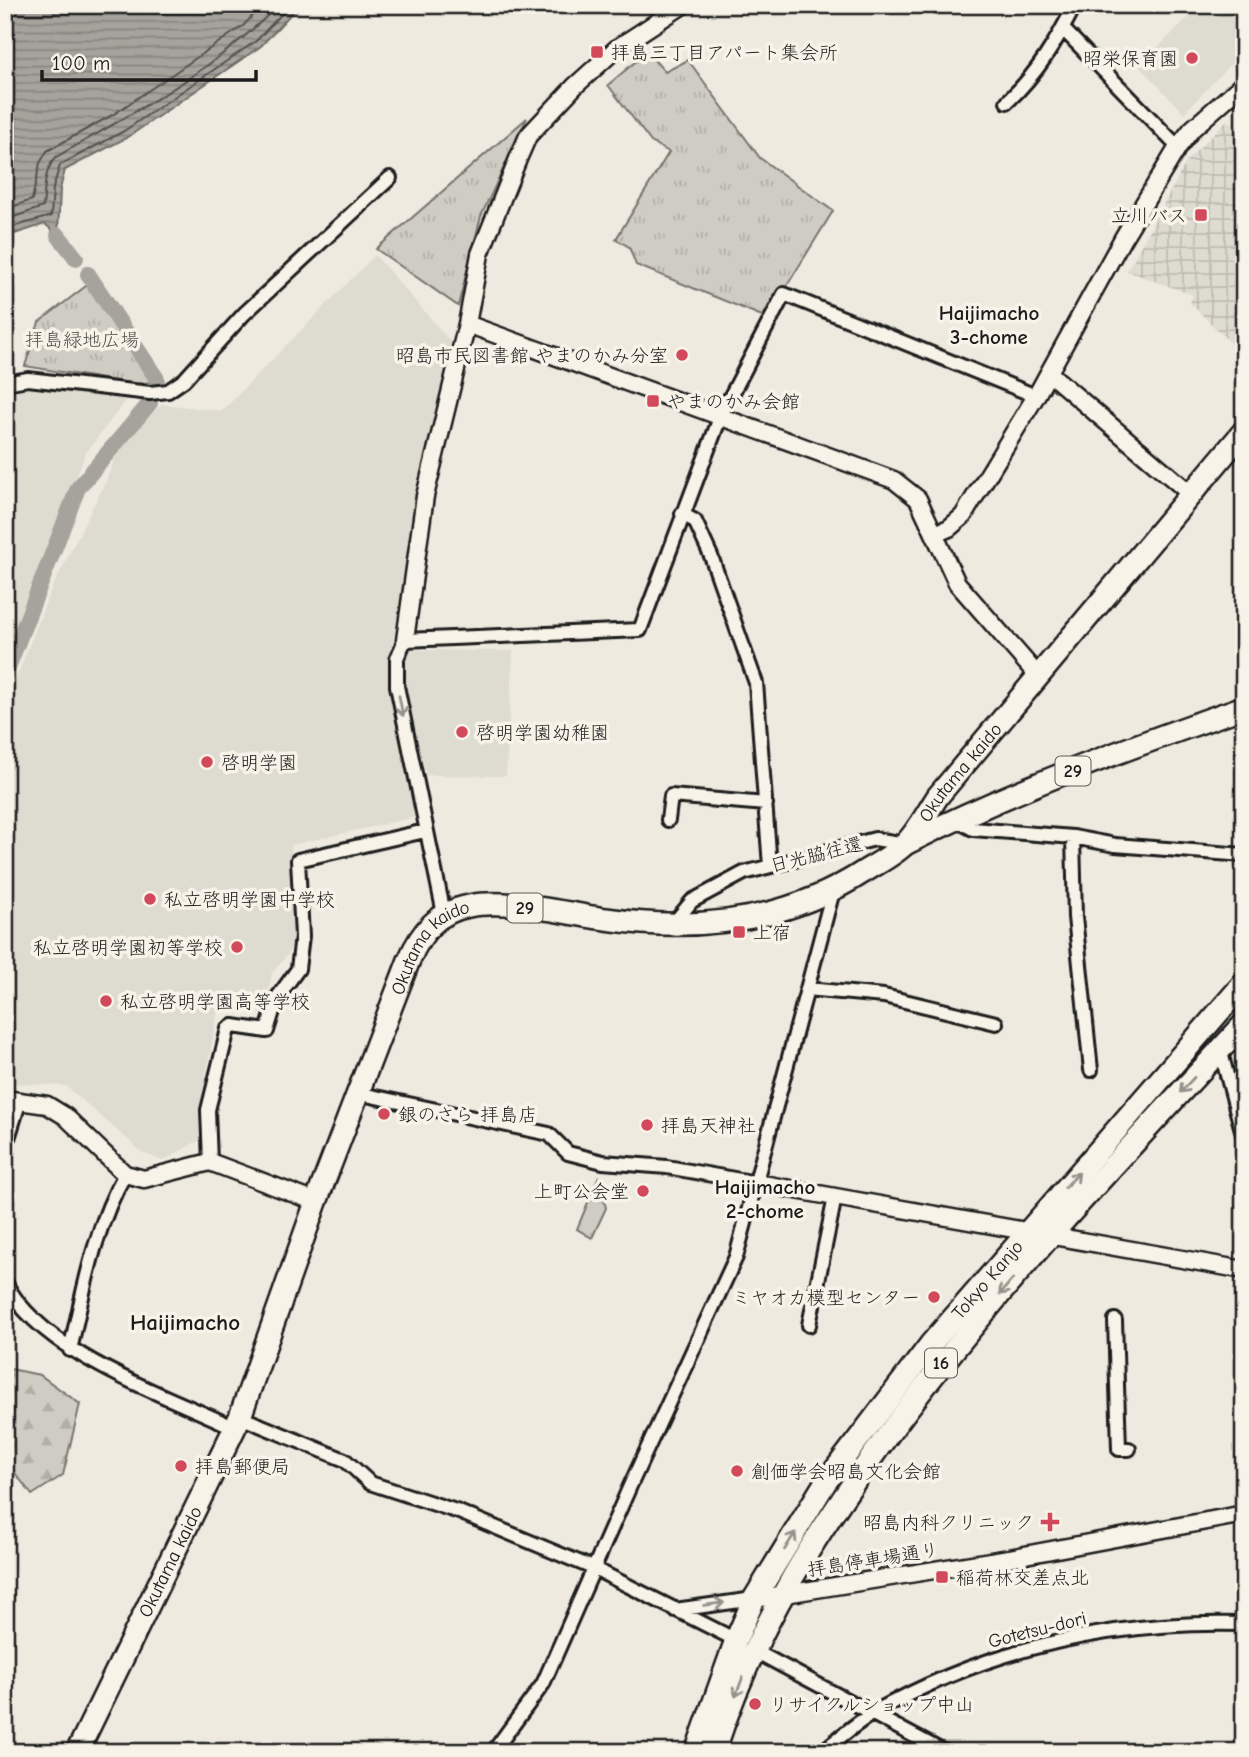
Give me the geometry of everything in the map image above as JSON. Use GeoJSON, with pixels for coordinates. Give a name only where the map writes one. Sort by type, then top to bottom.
{"type":"FeatureCollection","features":[{"type":"Feature","properties":{"kind":"main road","name":"Okutama kaido"},"geometry":{"type":"LineString","coordinates":[[77,1752],[237,1422],[316,1202],[417,940],[444,914],[486,904],[612,920],[709,924],[773,915],[833,891],[905,844],[938,796],[1244,431]]}},
{"type":"Feature","properties":{"kind":"main road","name":"29"},"geometry":{"type":"LineString","coordinates":[[905,844],[954,819],[1098,761],[1244,707]]}},
{"type":"Feature","properties":{"kind":"main road","name":"Tokyo Kanjo"},"geometry":{"type":"LineString","coordinates":[[714,1752],[754,1599],[832,1473],[930,1345],[1026,1231],[1111,1139],[1244,983]]}},
{"type":"Feature","properties":{"kind":"main road","name":"Tokyo Kanjo"},"geometry":{"type":"LineString","coordinates":[[696,1752],[744,1645],[780,1595],[841,1498],[927,1382],[1050,1235],[1244,1024]]}},
{"type":"Feature","properties":{"kind":"street"},"geometry":{"type":"LineString","coordinates":[[444,914],[397,686],[397,658],[405,640],[425,496],[467,324],[480,254],[528,136],[575,86],[617,48],[683,5]]}},
{"type":"Feature","properties":{"kind":"street"},"geometry":{"type":"LineString","coordinates":[[1007,102],[1034,72],[1064,30],[1075,5]]}},
{"type":"Feature","properties":{"kind":"street"},"geometry":{"type":"LineString","coordinates":[[1064,30],[1178,147]]}},
{"type":"Feature","properties":{"kind":"street"},"geometry":{"type":"LineString","coordinates":[[935,534],[949,528],[963,516],[1036,396],[1178,147],[1192,130],[1244,83]]}},
{"type":"Feature","properties":{"kind":"street"},"geometry":{"type":"LineString","coordinates":[[5,383],[28,379],[150,393],[168,391],[184,380],[244,314],[390,178]]}},
{"type":"Feature","properties":{"kind":"street"},"geometry":{"type":"LineString","coordinates":[[405,640],[640,630],[721,415],[784,294],[1036,396]]}},
{"type":"Feature","properties":{"kind":"street"},"geometry":{"type":"LineString","coordinates":[[467,324],[894,480],[918,499],[935,534],[941,555],[957,583],[1038,676]]}},
{"type":"Feature","properties":{"kind":"street"},"geometry":{"type":"LineString","coordinates":[[1049,373],[1192,495]]}},
{"type":"Feature","properties":{"kind":"street"},"geometry":{"type":"LineString","coordinates":[[682,514],[695,522],[711,556],[757,683],[771,866]]}},
{"type":"Feature","properties":{"kind":"street"},"geometry":{"type":"LineString","coordinates":[[668,820],[671,796],[766,804]]}},
{"type":"Feature","properties":{"kind":"street"},"geometry":{"type":"LineString","coordinates":[[954,819],[973,829],[1073,837],[1115,845],[1244,855]]}},
{"type":"Feature","properties":{"kind":"street"},"geometry":{"type":"LineString","coordinates":[[210,1162],[208,1110],[228,1029],[233,1026],[267,1031],[276,999],[298,969],[302,936],[298,860],[425,831]]}},
{"type":"Feature","properties":{"kind":"street"},"geometry":{"type":"LineString","coordinates":[[1073,837],[1075,917],[1091,1070]]}},
{"type":"Feature","properties":{"kind":"street","name":"日光脇往還"},"geometry":{"type":"LineString","coordinates":[[673,923],[692,901],[744,873],[875,839],[905,844]]}},
{"type":"Feature","properties":{"kind":"street"},"geometry":{"type":"LineString","coordinates":[[493,1752],[542,1684],[736,1257],[758,1183],[833,891]]}},
{"type":"Feature","properties":{"kind":"street"},"geometry":{"type":"LineString","coordinates":[[807,989],[884,996],[996,1023]]}},
{"type":"Feature","properties":{"kind":"street"},"geometry":{"type":"LineString","coordinates":[[1220,1049],[1244,1138]]}},
{"type":"Feature","properties":{"kind":"street"},"geometry":{"type":"LineString","coordinates":[[357,1094],[548,1134],[568,1153],[603,1162],[667,1167],[1244,1270]]}},
{"type":"Feature","properties":{"kind":"street"},"geometry":{"type":"LineString","coordinates":[[5,1148],[13,1100],[47,1105],[65,1116],[125,1174],[144,1179],[210,1162],[316,1202]]}},
{"type":"Feature","properties":{"kind":"street"},"geometry":{"type":"LineString","coordinates":[[69,1350],[97,1235],[111,1198],[125,1174]]}},
{"type":"Feature","properties":{"kind":"street"},"geometry":{"type":"LineString","coordinates":[[809,1325],[835,1197]]}},
{"type":"Feature","properties":{"kind":"street"},"geometry":{"type":"LineString","coordinates":[[5,1282],[32,1321],[69,1350],[237,1422],[345,1460],[370,1483],[459,1513],[593,1568],[944,1752]]}},
{"type":"Feature","properties":{"kind":"street"},"geometry":{"type":"LineString","coordinates":[[1115,1320],[1119,1449],[1129,1450]]}},
{"type":"Feature","properties":{"kind":"street","name":"拝島停車場通り"},"geometry":{"type":"LineString","coordinates":[[674,1610],[1009,1558],[1244,1514]]}},
{"type":"Feature","properties":{"kind":"street","name":"Gotetsu-dori"},"geometry":{"type":"LineString","coordinates":[[822,1752],[871,1714],[952,1675],[1013,1651],[1072,1637],[1156,1624],[1244,1624]]}},
{"type":"Feature","properties":{"kind":"shaded area","name":"昭栄保育園"},"geometry":{"type":"Polygon","coordinates":[[[1201,5],[1244,7],[1244,50],[1184,113],[1139,66],[1201,5]]]}},
{"type":"Feature","properties":{"kind":"shaded area","name":"立川バス"},"geometry":{"type":"Polygon","coordinates":[[[1227,120],[1244,130],[1244,356],[1190,303],[1193,295],[1127,271],[1188,159],[1227,120]]]}},
{"type":"Feature","properties":{"kind":"shaded area","name":"啓明学園"},"geometry":{"type":"Polygon","coordinates":[[[375,255],[451,342],[392,645],[415,817],[291,845],[297,932],[288,954],[272,973],[264,1011],[219,1005],[201,1102],[203,1138],[163,1161],[143,1153],[66,1086],[5,1083],[5,707],[50,592],[106,481],[118,449],[162,404],[222,411],[375,255]]]}},
{"type":"Feature","properties":{"kind":"shaded area"},"geometry":{"type":"Polygon","coordinates":[[[26,387],[127,399],[85,454],[5,659],[5,394],[26,387]]]}},
{"type":"Feature","properties":{"kind":"shaded area","name":"啓明学園幼稚園"},"geometry":{"type":"Polygon","coordinates":[[[412,650],[513,651],[506,776],[426,775],[403,689],[405,656],[412,650]]]}},
{"type":"Feature","properties":{"kind":"green space"},"geometry":{"type":"Polygon","coordinates":[[[647,52],[665,72],[688,60],[760,158],[833,211],[767,318],[636,265],[629,247],[616,239],[669,152],[651,142],[608,85],[647,52]]]}},
{"type":"Feature","properties":{"kind":"green space"},"geometry":{"type":"Polygon","coordinates":[[[527,118],[481,216],[458,306],[376,249],[527,118]]]}},
{"type":"Feature","properties":{"kind":"green space","name":"拝島緑地広場"},"geometry":{"type":"Polygon","coordinates":[[[90,283],[153,382],[134,384],[25,366],[39,322],[90,283]]]}},
{"type":"Feature","properties":{"kind":"green space"},"geometry":{"type":"Polygon","coordinates":[[[598,1178],[606,1208],[592,1238],[577,1229],[598,1178]]]}},
{"type":"Feature","properties":{"kind":"green space"},"geometry":{"type":"Polygon","coordinates":[[[5,1368],[40,1375],[80,1404],[63,1475],[32,1495],[12,1469],[5,1467],[5,1368]]]}},
{"type":"Feature","properties":{"kind":"water"},"geometry":{"type":"Polygon","coordinates":[[[5,5],[299,5],[261,46],[128,137],[65,170],[60,189],[58,235],[45,224],[5,237],[5,5]]]}},
{"type":"Feature","properties":{"kind":"waterway"},"geometry":{"type":"LineString","coordinates":[[58,235],[76,258]]}},
{"type":"Feature","properties":{"kind":"waterway"},"geometry":{"type":"LineString","coordinates":[[88,274],[157,379]]}},
{"type":"Feature","properties":{"kind":"waterway"},"geometry":{"type":"LineString","coordinates":[[5,675],[78,488],[150,403]]}},
{"type":"Feature","properties":{"kind":"place","name":"拝島三丁目アパート集会所"},"geometry":{"type":"Point","coordinates":[597,52]}},
{"type":"Feature","properties":{"kind":"place","name":"昭栄保育園"},"geometry":{"type":"Point","coordinates":[1192,58]}},
{"type":"Feature","properties":{"kind":"place","name":"立川バス"},"geometry":{"type":"Point","coordinates":[1201,215]}},
{"type":"Feature","properties":{"kind":"place","name":"昭島市民図書館 やまのかみ分室"},"geometry":{"type":"Point","coordinates":[682,355]}},
{"type":"Feature","properties":{"kind":"place","name":"やまのかみ会館"},"geometry":{"type":"Point","coordinates":[653,401]}},
{"type":"Feature","properties":{"kind":"place","name":"啓明学園幼稚園"},"geometry":{"type":"Point","coordinates":[462,732]}},
{"type":"Feature","properties":{"kind":"place","name":"啓明学園"},"geometry":{"type":"Point","coordinates":[207,762]}},
{"type":"Feature","properties":{"kind":"place","name":"私立啓明学園中学校"},"geometry":{"type":"Point","coordinates":[150,899]}},
{"type":"Feature","properties":{"kind":"place","name":"上宿"},"geometry":{"type":"Point","coordinates":[739,932]}},
{"type":"Feature","properties":{"kind":"place","name":"私立啓明学園初等学校"},"geometry":{"type":"Point","coordinates":[237,947]}},
{"type":"Feature","properties":{"kind":"place","name":"私立啓明学園高等学校"},"geometry":{"type":"Point","coordinates":[106,1001]}},
{"type":"Feature","properties":{"kind":"place","name":"銀のさら 拝島店"},"geometry":{"type":"Point","coordinates":[384,1114]}},
{"type":"Feature","properties":{"kind":"place","name":"拝島天神社"},"geometry":{"type":"Point","coordinates":[647,1125]}},
{"type":"Feature","properties":{"kind":"place","name":"上町公会堂"},"geometry":{"type":"Point","coordinates":[643,1191]}},
{"type":"Feature","properties":{"kind":"place","name":"ミヤオカ模型センター"},"geometry":{"type":"Point","coordinates":[934,1297]}},
{"type":"Feature","properties":{"kind":"place","name":"拝島郵便局"},"geometry":{"type":"Point","coordinates":[181,1466]}},
{"type":"Feature","properties":{"kind":"place","name":"創価学会昭島文化会館"},"geometry":{"type":"Point","coordinates":[737,1471]}},
{"type":"Feature","properties":{"kind":"place","name":"昭島内科クリニック"},"geometry":{"type":"Point","coordinates":[1050,1522]}},
{"type":"Feature","properties":{"kind":"place","name":"稲荷林交差点北"},"geometry":{"type":"Point","coordinates":[942,1577]}},
{"type":"Feature","properties":{"kind":"place","name":"リサイクルショップ中山"},"geometry":{"type":"Point","coordinates":[755,1704]}},
{"type":"Feature","properties":{"kind":"district","name":"Haijimacho 3-chome"},"geometry":{"type":"Point","coordinates":[989,325]}},
{"type":"Feature","properties":{"kind":"district","name":"Haijimacho 2-chome"},"geometry":{"type":"Point","coordinates":[765,1199]}},
{"type":"Feature","properties":{"kind":"district","name":"Haijimacho"},"geometry":{"type":"Point","coordinates":[185,1322]}}]}
